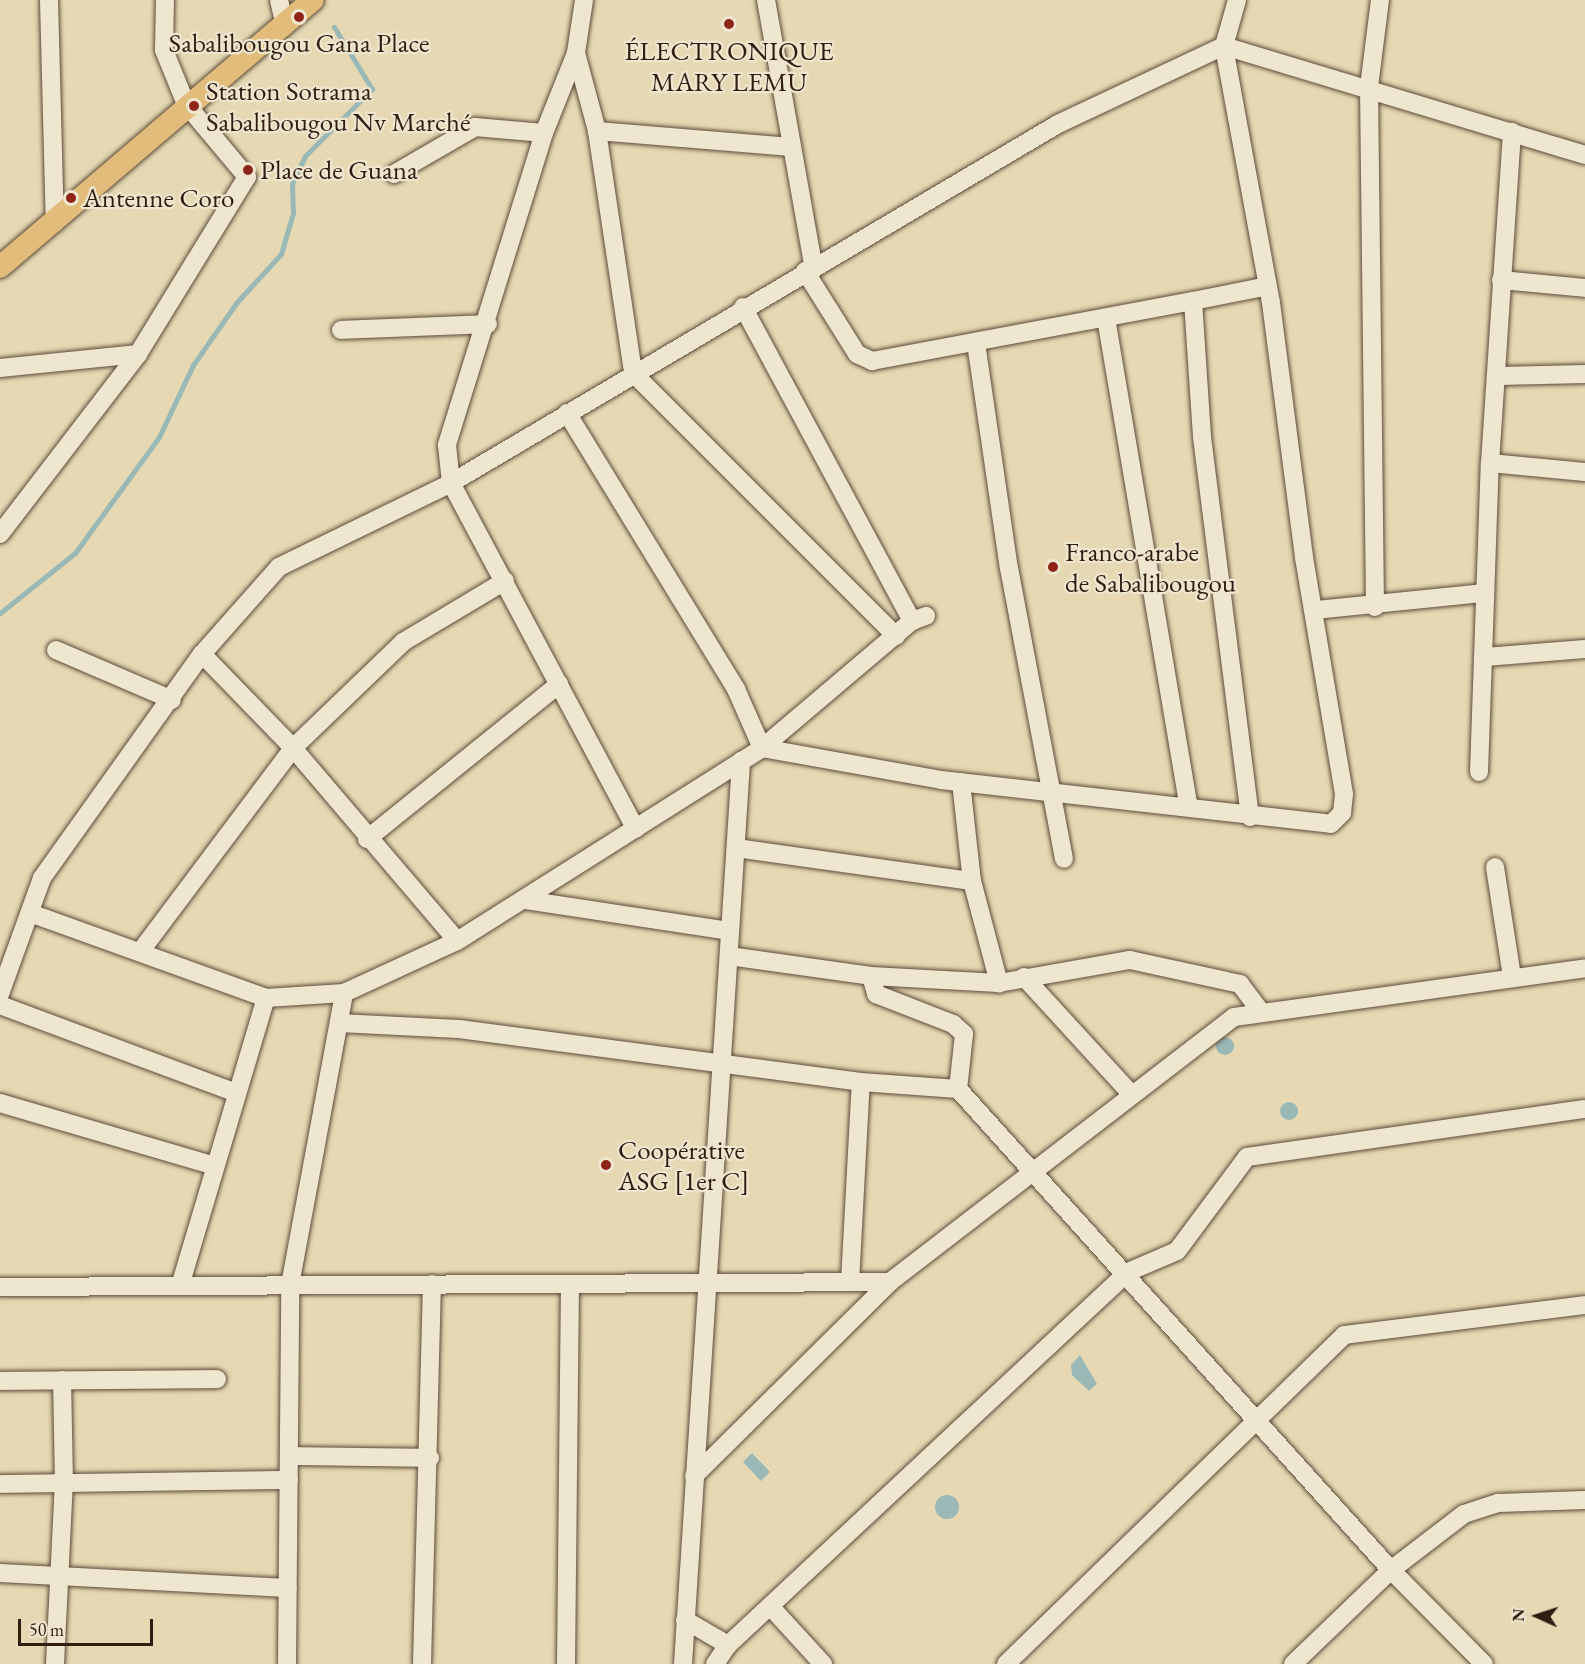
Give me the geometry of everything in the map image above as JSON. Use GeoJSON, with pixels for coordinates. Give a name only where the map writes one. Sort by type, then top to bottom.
{"type":"FeatureCollection","features":[{"type":"Feature","properties":{"kind":"main road"},"geometry":{"type":"LineString","coordinates":[[0,267],[55,223],[186,104],[281,11],[313,0]]}},
{"type":"Feature","properties":{"kind":"street"},"geometry":{"type":"LineString","coordinates":[[49,0],[55,223]]}},
{"type":"Feature","properties":{"kind":"street"},"geometry":{"type":"LineString","coordinates":[[0,534],[138,354],[247,177],[186,104],[164,50],[165,0]]}},
{"type":"Feature","properties":{"kind":"street"},"geometry":{"type":"LineString","coordinates":[[584,0],[576,53],[544,133],[488,324],[447,445],[451,483],[636,830]]}},
{"type":"Feature","properties":{"kind":"street"},"geometry":{"type":"LineString","coordinates":[[766,0],[809,267],[857,354],[872,361],[1268,286]]}},
{"type":"Feature","properties":{"kind":"street"},"geometry":{"type":"LineString","coordinates":[[762,748],[961,782],[1188,805],[1250,817],[1331,824],[1342,813],[1316,610],[1268,286],[1224,46],[1237,0]]}},
{"type":"Feature","properties":{"kind":"street"},"geometry":{"type":"LineString","coordinates":[[1375,607],[1369,87],[1380,0]]}},
{"type":"Feature","properties":{"kind":"street"},"geometry":{"type":"LineString","coordinates":[[0,994],[5,965],[30,913],[42,878],[172,700],[202,654],[279,567],[451,483],[809,267],[1058,124],[1224,46],[1369,87],[1585,155]]}},
{"type":"Feature","properties":{"kind":"street"},"geometry":{"type":"LineString","coordinates":[[576,53],[597,131],[633,374],[896,636]]}},
{"type":"Feature","properties":{"kind":"street"},"geometry":{"type":"LineString","coordinates":[[394,174],[475,127],[544,133]]}},
{"type":"Feature","properties":{"kind":"street"},"geometry":{"type":"LineString","coordinates":[[597,131],[791,147]]}},
{"type":"Feature","properties":{"kind":"street"},"geometry":{"type":"LineString","coordinates":[[1479,772],[1485,657],[1483,593],[1512,132]]}},
{"type":"Feature","properties":{"kind":"street"},"geometry":{"type":"LineString","coordinates":[[1501,280],[1585,288]]}},
{"type":"Feature","properties":{"kind":"street"},"geometry":{"type":"LineString","coordinates":[[1192,301],[1202,437],[1250,817]]}},
{"type":"Feature","properties":{"kind":"street"},"geometry":{"type":"LineString","coordinates":[[30,913],[266,998],[344,993],[457,941],[636,830],[762,748],[919,619],[743,308]]}},
{"type":"Feature","properties":{"kind":"street"},"geometry":{"type":"LineString","coordinates":[[1106,318],[1188,805]]}},
{"type":"Feature","properties":{"kind":"street"},"geometry":{"type":"LineString","coordinates":[[341,330],[488,324]]}},
{"type":"Feature","properties":{"kind":"street"},"geometry":{"type":"LineString","coordinates":[[976,343],[1009,568],[1054,790],[1064,859]]}},
{"type":"Feature","properties":{"kind":"street"},"geometry":{"type":"LineString","coordinates":[[0,368],[138,354]]}},
{"type":"Feature","properties":{"kind":"street"},"geometry":{"type":"LineString","coordinates":[[1498,376],[1585,374]]}},
{"type":"Feature","properties":{"kind":"street"},"geometry":{"type":"LineString","coordinates":[[567,413],[736,689],[762,748]]}},
{"type":"Feature","properties":{"kind":"street"},"geometry":{"type":"LineString","coordinates":[[1490,463],[1585,472]]}},
{"type":"Feature","properties":{"kind":"street"},"geometry":{"type":"LineString","coordinates":[[140,952],[293,748],[403,642],[505,581]]}},
{"type":"Feature","properties":{"kind":"street"},"geometry":{"type":"LineString","coordinates":[[1316,610],[1375,607],[1483,593]]}},
{"type":"Feature","properties":{"kind":"street"},"geometry":{"type":"LineString","coordinates":[[1485,657],[1585,649]]}},
{"type":"Feature","properties":{"kind":"street"},"geometry":{"type":"LineString","coordinates":[[56,650],[172,700]]}},
{"type":"Feature","properties":{"kind":"street"},"geometry":{"type":"LineString","coordinates":[[202,654],[293,748],[367,840],[457,941]]}},
{"type":"Feature","properties":{"kind":"street"},"geometry":{"type":"LineString","coordinates":[[367,840],[559,684]]}},
{"type":"Feature","properties":{"kind":"street"},"geometry":{"type":"LineString","coordinates":[[683,1664],[741,761]]}},
{"type":"Feature","properties":{"kind":"street"},"geometry":{"type":"LineString","coordinates":[[961,782],[972,881],[999,983]]}},
{"type":"Feature","properties":{"kind":"street"},"geometry":{"type":"LineString","coordinates":[[736,848],[972,881]]}},
{"type":"Feature","properties":{"kind":"street"},"geometry":{"type":"LineString","coordinates":[[1496,867],[1512,977]]}},
{"type":"Feature","properties":{"kind":"street"},"geometry":{"type":"LineString","coordinates":[[525,900],[730,931]]}},
{"type":"Feature","properties":{"kind":"street"},"geometry":{"type":"LineString","coordinates":[[729,956],[871,976],[999,983],[1130,960],[1240,984],[1262,1013]]}},
{"type":"Feature","properties":{"kind":"street"},"geometry":{"type":"LineString","coordinates":[[694,1476],[890,1282],[1234,1017],[1585,968]]}},
{"type":"Feature","properties":{"kind":"street"},"geometry":{"type":"LineString","coordinates":[[871,976],[876,994],[953,1023],[964,1034],[958,1089]]}},
{"type":"Feature","properties":{"kind":"street"},"geometry":{"type":"LineString","coordinates":[[1023,977],[1132,1095]]}},
{"type":"Feature","properties":{"kind":"street"},"geometry":{"type":"LineString","coordinates":[[287,1664],[290,1285],[344,993]]}},
{"type":"Feature","properties":{"kind":"street"},"geometry":{"type":"LineString","coordinates":[[180,1286],[212,1165],[266,998]]}},
{"type":"Feature","properties":{"kind":"street"},"geometry":{"type":"LineString","coordinates":[[0,1005],[236,1093]]}},
{"type":"Feature","properties":{"kind":"street"},"geometry":{"type":"LineString","coordinates":[[339,1023],[459,1029],[861,1082],[958,1089],[1128,1272],[1391,1570],[1484,1664]]}},
{"type":"Feature","properties":{"kind":"street"},"geometry":{"type":"LineString","coordinates":[[850,1282],[861,1082]]}},
{"type":"Feature","properties":{"kind":"street"},"geometry":{"type":"LineString","coordinates":[[0,1103],[212,1165]]}},
{"type":"Feature","properties":{"kind":"street"},"geometry":{"type":"LineString","coordinates":[[715,1664],[728,1645],[1128,1272],[1177,1251],[1247,1157],[1585,1109]]}},
{"type":"Feature","properties":{"kind":"street"},"geometry":{"type":"LineString","coordinates":[[0,1287],[890,1282]]}},
{"type":"Feature","properties":{"kind":"street"},"geometry":{"type":"LineString","coordinates":[[422,1664],[430,1458],[432,1284]]}},
{"type":"Feature","properties":{"kind":"street"},"geometry":{"type":"LineString","coordinates":[[567,1664],[570,1284]]}},
{"type":"Feature","properties":{"kind":"street"},"geometry":{"type":"LineString","coordinates":[[1006,1664],[1344,1335],[1585,1305]]}},
{"type":"Feature","properties":{"kind":"street"},"geometry":{"type":"LineString","coordinates":[[0,1381],[217,1379]]}},
{"type":"Feature","properties":{"kind":"street"},"geometry":{"type":"LineString","coordinates":[[55,1664],[64,1482],[62,1380]]}},
{"type":"Feature","properties":{"kind":"street"},"geometry":{"type":"LineString","coordinates":[[289,1456],[430,1458]]}},
{"type":"Feature","properties":{"kind":"street"},"geometry":{"type":"LineString","coordinates":[[0,1484],[289,1480]]}},
{"type":"Feature","properties":{"kind":"street"},"geometry":{"type":"LineString","coordinates":[[1293,1664],[1391,1570],[1480,1506],[1585,1500]]}},
{"type":"Feature","properties":{"kind":"street"},"geometry":{"type":"LineString","coordinates":[[0,1573],[288,1588]]}},
{"type":"Feature","properties":{"kind":"street"},"geometry":{"type":"LineString","coordinates":[[770,1606],[822,1664]]}},
{"type":"Feature","properties":{"kind":"street"},"geometry":{"type":"LineString","coordinates":[[685,1620],[728,1645]]}},
{"type":"Feature","properties":{"kind":"water"},"geometry":{"type":"Polygon","coordinates":[[[1225,1037],[1231,1040],[1234,1046],[1231,1052],[1225,1055],[1219,1052],[1216,1046],[1219,1040],[1225,1037]]]}},
{"type":"Feature","properties":{"kind":"water"},"geometry":{"type":"Polygon","coordinates":[[[1285,1102],[1293,1102],[1298,1107],[1296,1118],[1285,1120],[1280,1115],[1280,1107],[1285,1102]]]}},
{"type":"Feature","properties":{"kind":"water"},"geometry":{"type":"Polygon","coordinates":[[[1080,1355],[1097,1384],[1089,1391],[1072,1375],[1071,1365],[1080,1355]]]}},
{"type":"Feature","properties":{"kind":"water"},"geometry":{"type":"Polygon","coordinates":[[[752,1453],[770,1472],[761,1481],[743,1462],[752,1453]]]}},
{"type":"Feature","properties":{"kind":"water"},"geometry":{"type":"Polygon","coordinates":[[[947,1495],[956,1498],[959,1507],[956,1516],[947,1519],[938,1516],[935,1507],[938,1498],[947,1495]]]}},
{"type":"Feature","properties":{"kind":"waterway"},"geometry":{"type":"LineString","coordinates":[[0,613],[75,553],[159,437],[193,365],[237,302],[281,254],[293,213],[292,184],[305,156],[372,89],[334,27]]}},
{"type":"Feature","properties":{"kind":"place","name":"Sabalibougou Gana Place"},"geometry":{"type":"Point","coordinates":[299,17]}},
{"type":"Feature","properties":{"kind":"place","name":"ÉLECTRONIQUE MARY LEMU"},"geometry":{"type":"Point","coordinates":[729,24]}},
{"type":"Feature","properties":{"kind":"place","name":"Station Sotrama Sabalibougou Nv Marché"},"geometry":{"type":"Point","coordinates":[194,106]}},
{"type":"Feature","properties":{"kind":"place","name":"Place de Guana"},"geometry":{"type":"Point","coordinates":[248,170]}},
{"type":"Feature","properties":{"kind":"place","name":"Antenne Coro"},"geometry":{"type":"Point","coordinates":[71,198]}},
{"type":"Feature","properties":{"kind":"place","name":"Franco-arabe de Sabalibougou"},"geometry":{"type":"Point","coordinates":[1053,567]}},
{"type":"Feature","properties":{"kind":"place","name":"Coopérative ASG [1er C]"},"geometry":{"type":"Point","coordinates":[606,1165]}}]}
